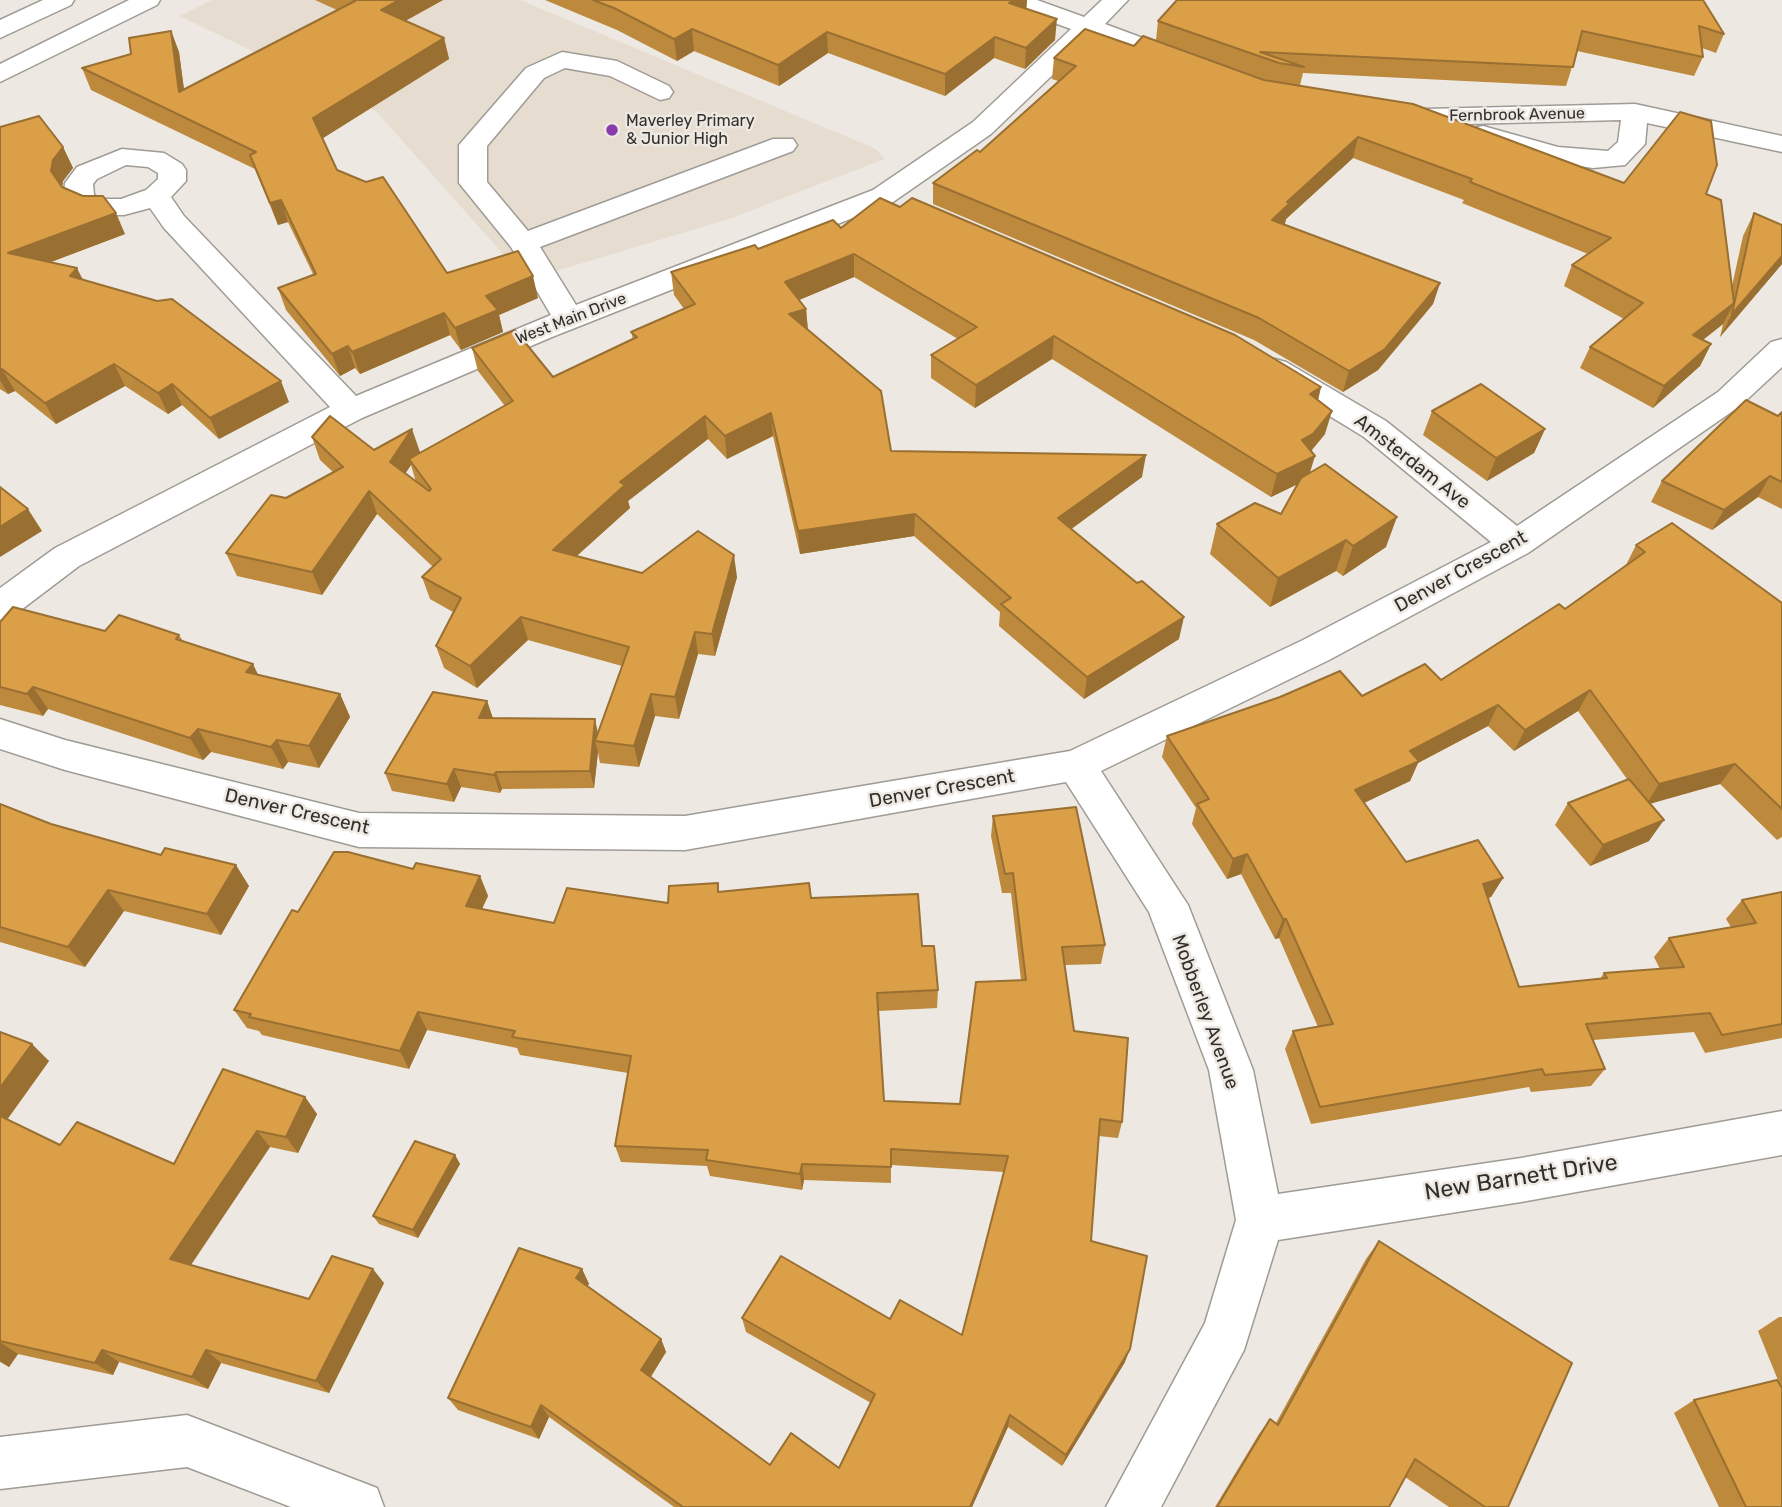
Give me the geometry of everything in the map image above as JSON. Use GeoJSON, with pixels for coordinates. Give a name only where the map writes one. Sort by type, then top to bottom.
{"type":"FeatureCollection","features":[{"type":"Feature","properties":{"kind":"main road"},"geometry":{"type":"LineString","coordinates":[[0,30],[62,0]]}},
{"type":"Feature","properties":{"kind":"main road"},"geometry":{"type":"LineString","coordinates":[[0,74],[148,0]]}},
{"type":"Feature","properties":{"kind":"main road"},"geometry":{"type":"LineString","coordinates":[[1014,0],[1203,69]]}},
{"type":"Feature","properties":{"kind":"main road","name":"West Main Drive"},"geometry":{"type":"LineString","coordinates":[[0,607],[67,557],[351,410],[569,319],[883,196],[982,128],[1116,0]]}},
{"type":"Feature","properties":{"kind":"main road"},"geometry":{"type":"LineString","coordinates":[[569,319],[523,243],[472,183],[473,145],[535,73],[562,60],[618,69],[660,92]]}},
{"type":"Feature","properties":{"kind":"main road","name":"Fernbrook Avenue"},"geometry":{"type":"LineString","coordinates":[[1373,109],[1425,117],[1635,112],[1782,144]]}},
{"type":"Feature","properties":{"kind":"main road"},"geometry":{"type":"LineString","coordinates":[[1425,117],[1556,155],[1593,160],[1615,159],[1631,144],[1635,112]]}},
{"type":"Feature","properties":{"kind":"main road"},"geometry":{"type":"LineString","coordinates":[[523,243],[783,145]]}},
{"type":"Feature","properties":{"kind":"main road"},"geometry":{"type":"LineString","coordinates":[[156,196],[174,222],[351,410]]}},
{"type":"Feature","properties":{"kind":"main road"},"geometry":{"type":"LineString","coordinates":[[883,196],[913,208]]}},
{"type":"Feature","properties":{"kind":"main road","name":"Denver Crescent"},"geometry":{"type":"LineString","coordinates":[[0,734],[65,755],[359,830],[685,833],[1076,765],[1316,650],[1516,544],[1745,406],[1782,349]]}},
{"type":"Feature","properties":{"kind":"main road","name":"Amsterdam Ave"},"geometry":{"type":"LineString","coordinates":[[1253,356],[1376,429],[1516,544]]}},
{"type":"Feature","properties":{"kind":"main road","name":"Mobberley Avenue"},"geometry":{"type":"LineString","coordinates":[[1076,765],[1167,905],[1231,1070],[1260,1220],[1227,1333],[1132,1507]]}},
{"type":"Feature","properties":{"kind":"main road","name":"New Barnett Drive"},"geometry":{"type":"LineString","coordinates":[[1260,1220],[1521,1180],[1782,1133]]}},
{"type":"Feature","properties":{"kind":"main road"},"geometry":{"type":"LineString","coordinates":[[0,1462],[187,1441],[358,1507]]}},
{"type":"Feature","properties":{"kind":"shaded area","name":"Maverley Primary & Junior High"},"geometry":{"type":"Polygon","coordinates":[[[212,0],[520,0],[876,149],[884,159],[729,219],[526,280],[376,111],[180,16],[212,0]]]}},
{"type":"Feature","properties":{"kind":"building"},"geometry":{"type":"Polygon","coordinates":[[[354,0],[399,0],[381,10],[444,38],[313,118],[337,170],[366,182],[383,177],[447,273],[518,251],[533,276],[486,296],[498,310],[455,328],[444,313],[352,352],[348,346],[332,354],[278,288],[316,274],[281,200],[270,203],[250,155],[256,152],[82,68],[131,54],[129,38],[171,31],[179,92],[354,0]]]}},
{"type":"Feature","properties":{"kind":"building"},"geometry":{"type":"Polygon","coordinates":[[[593,0],[1015,0],[1009,3],[1057,19],[1026,48],[995,37],[945,74],[827,32],[778,65],[692,29],[674,39],[593,0]]]}},
{"type":"Feature","properties":{"kind":"building"},"geometry":{"type":"Polygon","coordinates":[[[1177,0],[1703,0],[1724,34],[1699,26],[1703,57],[1582,31],[1573,67],[1260,52],[1304,67],[1279,63],[1158,21],[1177,0]]]}},
{"type":"Feature","properties":{"kind":"building"},"geometry":{"type":"Polygon","coordinates":[[[1085,29],[1134,46],[1143,36],[1264,80],[1413,104],[1624,183],[1680,112],[1711,121],[1717,165],[1706,194],[1721,200],[1734,303],[1693,335],[1711,344],[1664,386],[1590,347],[1643,303],[1572,265],[1611,238],[1470,182],[1472,179],[1358,137],[1287,202],[1290,203],[1272,220],[1440,283],[1385,349],[1349,371],[1259,318],[933,183],[977,150],[980,152],[1076,66],[1054,58],[1085,29]]]}},
{"type":"Feature","properties":{"kind":"building"},"geometry":{"type":"Polygon","coordinates":[[[39,116],[63,147],[53,160],[51,171],[62,187],[83,196],[103,196],[116,213],[8,253],[77,268],[70,276],[157,301],[172,299],[281,381],[210,418],[172,384],[158,393],[114,364],[45,403],[2,369],[0,371],[0,127],[39,116]]]}},
{"type":"Feature","properties":{"kind":"building"},"geometry":{"type":"Polygon","coordinates":[[[880,198],[900,207],[912,198],[1235,335],[1321,387],[1310,394],[1332,411],[1313,434],[1302,440],[1315,456],[1277,474],[1054,336],[976,385],[931,355],[977,327],[854,254],[785,282],[806,309],[789,314],[881,391],[891,451],[1146,455],[1058,518],[1137,583],[1142,581],[1184,617],[1087,677],[1001,604],[1011,598],[915,514],[798,531],[771,413],[725,436],[705,416],[620,482],[625,485],[553,550],[642,573],[698,531],[734,555],[712,634],[695,632],[675,697],[651,694],[634,746],[595,741],[629,647],[521,617],[470,666],[436,646],[461,598],[422,577],[441,559],[369,491],[312,572],[226,553],[271,495],[286,498],[343,467],[312,437],[330,416],[374,450],[412,429],[390,462],[429,491],[431,489],[409,459],[513,401],[472,348],[515,330],[553,377],[637,337],[631,332],[695,304],[671,272],[755,245],[758,249],[833,220],[841,228],[880,198]]]}},
{"type":"Feature","properties":{"kind":"building"},"geometry":{"type":"Polygon","coordinates":[[[1754,213],[1782,225],[1782,256],[1732,314],[1754,213]]]}},
{"type":"Feature","properties":{"kind":"building"},"geometry":{"type":"Polygon","coordinates":[[[1481,384],[1545,429],[1496,458],[1432,411],[1481,384]]]}},
{"type":"Feature","properties":{"kind":"building"},"geometry":{"type":"Polygon","coordinates":[[[1746,400],[1778,416],[1782,412],[1782,482],[1770,476],[1724,510],[1662,481],[1746,400]]]}},
{"type":"Feature","properties":{"kind":"building"},"geometry":{"type":"Polygon","coordinates":[[[1325,464],[1397,517],[1353,546],[1346,540],[1278,578],[1217,524],[1255,503],[1281,514],[1301,478],[1325,464]]]}},
{"type":"Feature","properties":{"kind":"building"},"geometry":{"type":"Polygon","coordinates":[[[0,487],[28,509],[0,527],[0,487]]]}},
{"type":"Feature","properties":{"kind":"building"},"geometry":{"type":"Polygon","coordinates":[[[1672,523],[1782,603],[1782,809],[1735,764],[1659,784],[1590,690],[1525,730],[1498,705],[1410,751],[1419,761],[1355,790],[1406,862],[1478,840],[1503,878],[1483,884],[1519,987],[1607,978],[1604,973],[1684,967],[1669,938],[1756,923],[1742,900],[1782,892],[1782,1024],[1722,1035],[1710,1013],[1586,1024],[1605,1069],[1545,1075],[1542,1069],[1320,1107],[1293,1031],[1333,1024],[1286,919],[1283,919],[1247,854],[1233,859],[1197,804],[1209,799],[1167,736],[1280,697],[1340,671],[1362,696],[1425,664],[1441,680],[1559,604],[1565,609],[1645,552],[1636,545],[1672,523]]]}},
{"type":"Feature","properties":{"kind":"building"},"geometry":{"type":"Polygon","coordinates":[[[13,607],[105,631],[119,615],[179,635],[176,639],[253,664],[246,672],[340,694],[309,746],[277,740],[271,747],[198,729],[190,738],[33,687],[27,694],[0,687],[0,622],[13,607]]]}},
{"type":"Feature","properties":{"kind":"building"},"geometry":{"type":"Polygon","coordinates":[[[433,692],[487,701],[479,718],[595,719],[590,771],[496,772],[494,775],[454,769],[447,784],[385,773],[433,692]]]}},
{"type":"Feature","properties":{"kind":"building"},"geometry":{"type":"Polygon","coordinates":[[[1629,779],[1664,820],[1603,845],[1568,803],[1629,779]]]}},
{"type":"Feature","properties":{"kind":"building"},"geometry":{"type":"Polygon","coordinates":[[[0,804],[51,824],[161,855],[165,848],[236,865],[207,914],[108,890],[68,947],[0,927],[0,804]]]}},
{"type":"Feature","properties":{"kind":"building"},"geometry":{"type":"Polygon","coordinates":[[[1076,807],[1105,945],[1062,947],[1074,1031],[1128,1038],[1122,1122],[1100,1119],[1091,1241],[1147,1256],[1130,1349],[1066,1455],[1010,1415],[970,1507],[683,1507],[541,1405],[531,1427],[448,1398],[519,1248],[582,1269],[576,1278],[661,1339],[641,1370],[770,1465],[791,1433],[839,1468],[875,1394],[742,1318],[781,1256],[890,1319],[900,1300],[962,1335],[1008,1156],[891,1149],[891,1167],[802,1164],[800,1174],[706,1160],[708,1150],[615,1146],[631,1056],[512,1037],[515,1031],[418,1012],[400,1051],[249,1017],[251,1014],[234,1010],[292,910],[298,912],[334,852],[348,852],[413,869],[416,863],[480,876],[466,906],[554,923],[567,888],[668,903],[669,886],[718,883],[718,892],[809,883],[811,898],[918,894],[922,946],[934,946],[938,990],[877,993],[884,1101],[960,1104],[976,982],[1026,980],[1013,873],[1005,874],[993,816],[1076,807]]]}},
{"type":"Feature","properties":{"kind":"building"},"geometry":{"type":"Polygon","coordinates":[[[0,1032],[32,1044],[0,1088],[0,1032]]]}},
{"type":"Feature","properties":{"kind":"building"},"geometry":{"type":"Polygon","coordinates":[[[223,1069],[305,1097],[286,1137],[257,1131],[170,1259],[309,1299],[332,1256],[373,1269],[316,1381],[206,1350],[192,1377],[102,1350],[95,1363],[0,1341],[0,1116],[60,1145],[77,1122],[174,1164],[223,1069]]]}},
{"type":"Feature","properties":{"kind":"building"},"geometry":{"type":"Polygon","coordinates":[[[415,1141],[455,1155],[413,1230],[373,1216],[415,1141]]]}},
{"type":"Feature","properties":{"kind":"building"},"geometry":{"type":"Polygon","coordinates":[[[1379,1241],[1572,1363],[1508,1507],[1485,1507],[1415,1459],[1389,1507],[1217,1507],[1270,1419],[1278,1425],[1379,1241]]]}},
{"type":"Feature","properties":{"kind":"building"},"geometry":{"type":"Polygon","coordinates":[[[1777,1380],[1782,1388],[1782,1507],[1746,1507],[1694,1400],[1777,1380]]]}},
{"type":"Feature","properties":{"kind":"place","name":"Maverley Primary & Junior High"},"geometry":{"type":"Point","coordinates":[612,130]}}]}
